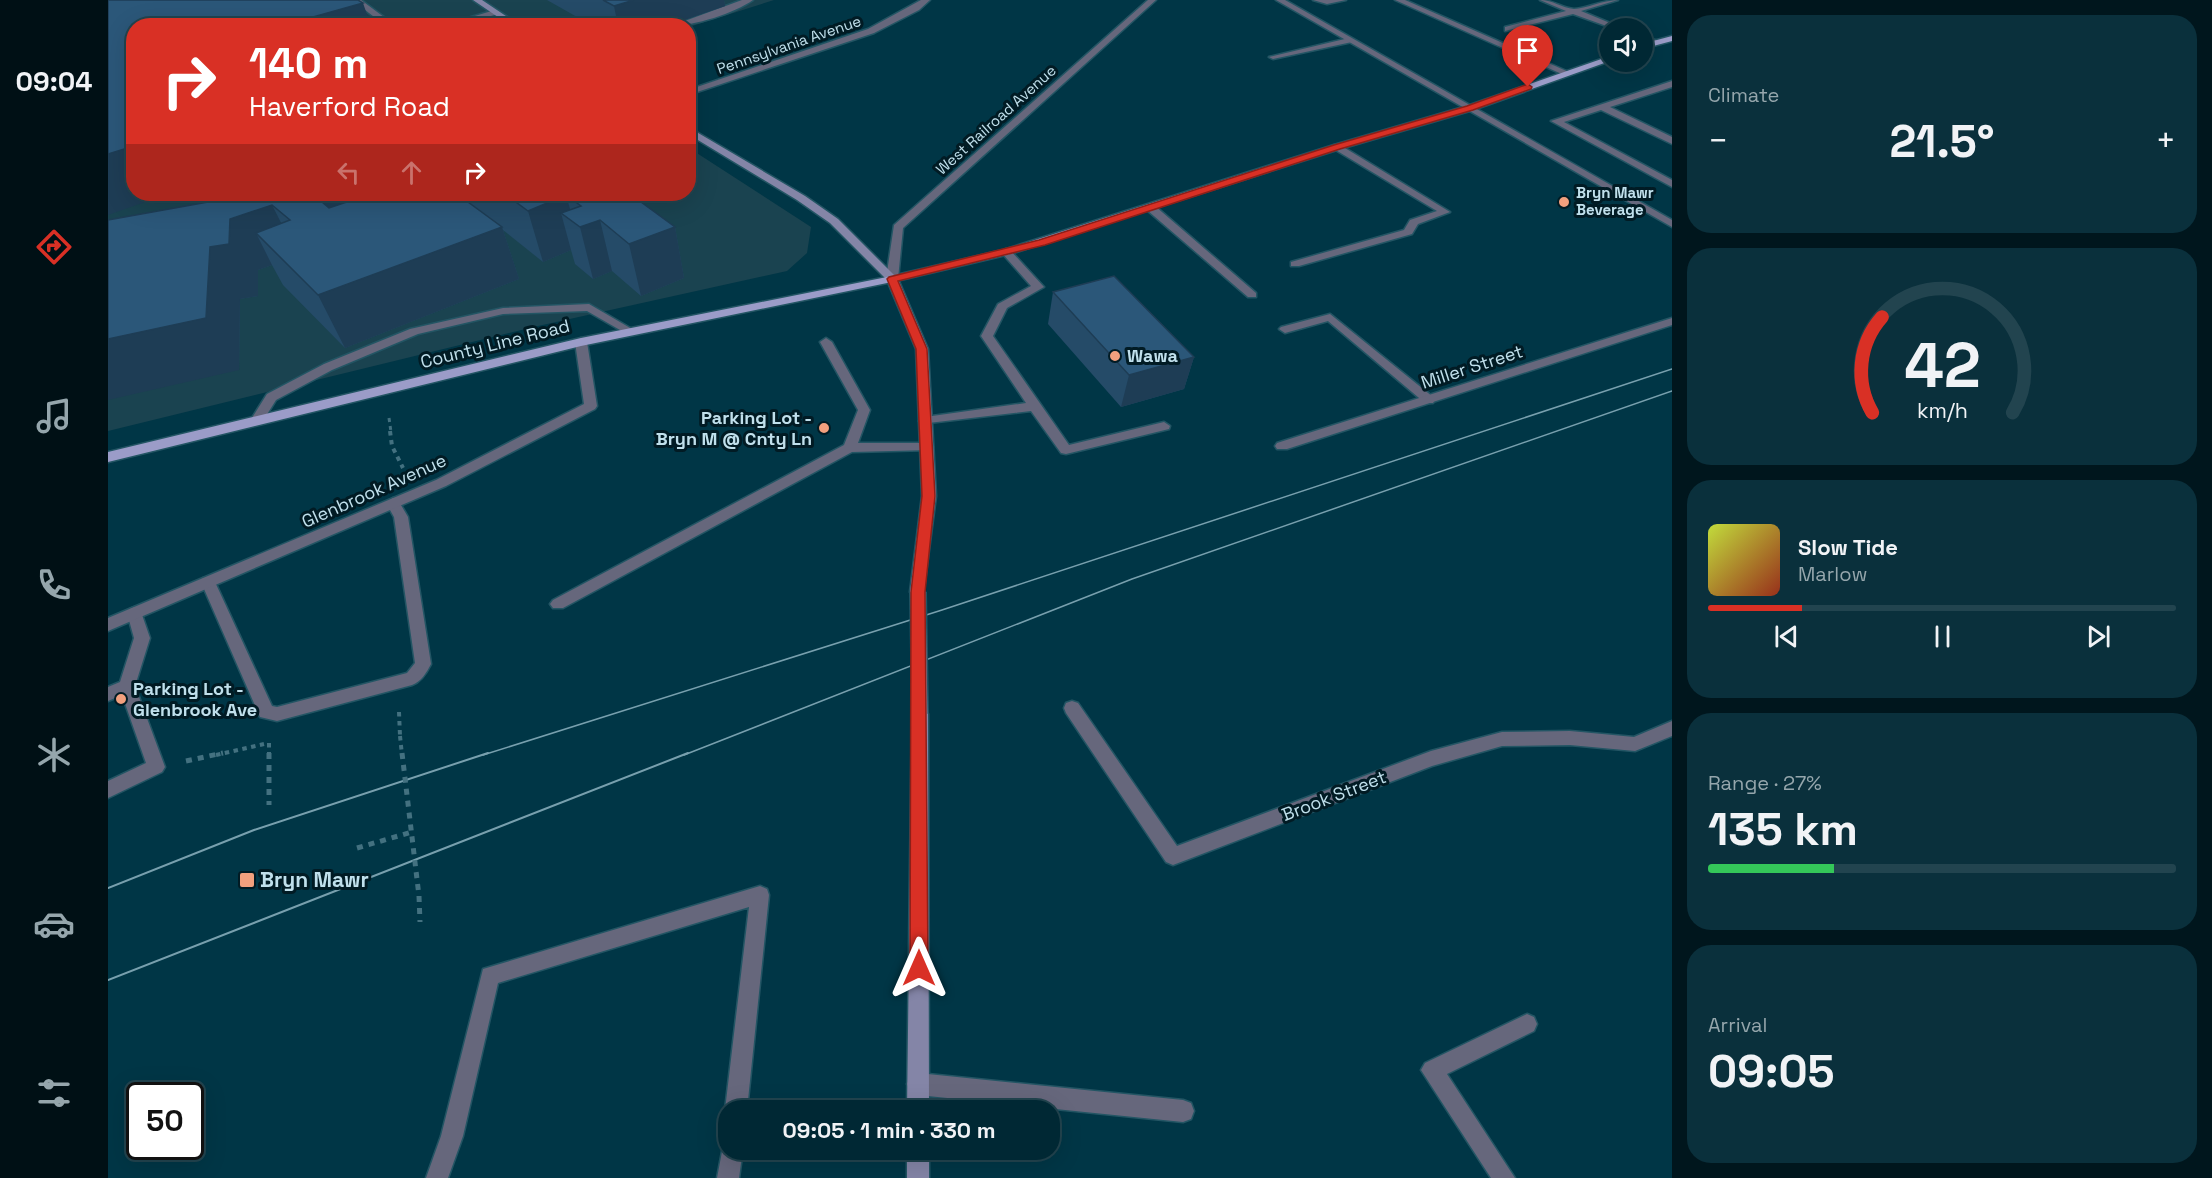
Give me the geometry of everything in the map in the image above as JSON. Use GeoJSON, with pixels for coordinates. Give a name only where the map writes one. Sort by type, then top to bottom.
{"type":"FeatureCollection","features":[{"type":"Feature","properties":{"kind":"main road"},"geometry":{"type":"LineString","coordinates":[[477,0],[504,18]]}},
{"type":"Feature","properties":{"kind":"main road"},"geometry":{"type":"LineString","coordinates":[[1655,43],[1672,38]]}},
{"type":"Feature","properties":{"kind":"main road","name":"County Line Road"},"geometry":{"type":"LineString","coordinates":[[108,457],[581,342],[892,279],[1006,252],[1151,208],[1337,147],[1470,108],[1599,62]]}},
{"type":"Feature","properties":{"kind":"main road"},"geometry":{"type":"LineString","coordinates":[[696,135],[801,198],[834,221],[892,279],[921,349],[929,496],[918,592],[920,714],[918,1100]]}},
{"type":"Feature","properties":{"kind":"main road"},"geometry":{"type":"LineString","coordinates":[[918,1160],[918,1178]]}},
{"type":"Feature","properties":{"kind":"street"},"geometry":{"type":"LineString","coordinates":[[356,0],[381,18]]}},
{"type":"Feature","properties":{"kind":"street"},"geometry":{"type":"LineString","coordinates":[[696,19],[749,0]]}},
{"type":"Feature","properties":{"kind":"street","name":"Pennsylvania Avenue"},"geometry":{"type":"LineString","coordinates":[[696,90],[871,31],[916,9],[926,0]]}},
{"type":"Feature","properties":{"kind":"street","name":"West Railroad Avenue"},"geometry":{"type":"LineString","coordinates":[[892,279],[898,227],[1152,0]]}},
{"type":"Feature","properties":{"kind":"street"},"geometry":{"type":"LineString","coordinates":[[1280,0],[1672,224]]}},
{"type":"Feature","properties":{"kind":"street"},"geometry":{"type":"LineString","coordinates":[[1317,0],[1327,2],[1342,0]]}},
{"type":"Feature","properties":{"kind":"street"},"geometry":{"type":"LineString","coordinates":[[1399,0],[1566,73]]}},
{"type":"Feature","properties":{"kind":"street"},"geometry":{"type":"LineString","coordinates":[[1544,0],[1599,21]]}},
{"type":"Feature","properties":{"kind":"street"},"geometry":{"type":"LineString","coordinates":[[1508,29],[1614,0]]}},
{"type":"Feature","properties":{"kind":"street"},"geometry":{"type":"LineString","coordinates":[[473,18],[495,12]]}},
{"type":"Feature","properties":{"kind":"street"},"geometry":{"type":"LineString","coordinates":[[1273,57],[1348,40]]}},
{"type":"Feature","properties":{"kind":"street"},"geometry":{"type":"LineString","coordinates":[[1672,84],[1556,121],[1672,184]]}},
{"type":"Feature","properties":{"kind":"street"},"geometry":{"type":"LineString","coordinates":[[1602,106],[1672,141]]}},
{"type":"Feature","properties":{"kind":"street"},"geometry":{"type":"LineString","coordinates":[[1294,264],[1408,232],[1414,222],[1445,212],[1337,147]]}},
{"type":"Feature","properties":{"kind":"street"},"geometry":{"type":"LineString","coordinates":[[1151,208],[1252,295]]}},
{"type":"Feature","properties":{"kind":"street"},"geometry":{"type":"LineString","coordinates":[[1006,252],[1038,287],[1002,306],[987,336],[1066,450],[1164,426]]}},
{"type":"Feature","properties":{"kind":"street"},"geometry":{"type":"LineString","coordinates":[[256,421],[271,397],[328,367],[414,331],[503,311],[589,307],[631,332]]}},
{"type":"Feature","properties":{"kind":"street"},"geometry":{"type":"LineString","coordinates":[[1285,329],[1330,317],[1429,400]]}},
{"type":"Feature","properties":{"kind":"street","name":"Miller Street"},"geometry":{"type":"LineString","coordinates":[[1282,446],[1672,321]]}},
{"type":"Feature","properties":{"kind":"street","name":"Glenbrook Avenue"},"geometry":{"type":"LineString","coordinates":[[108,625],[441,483],[591,406],[581,342]]}},
{"type":"Feature","properties":{"kind":"street"},"geometry":{"type":"LineString","coordinates":[[826,342],[864,410],[850,448]]}},
{"type":"Feature","properties":{"kind":"street"},"geometry":{"type":"LineString","coordinates":[[925,421],[1034,406]]}},
{"type":"Feature","properties":{"kind":"street"},"geometry":{"type":"LineString","coordinates":[[558,604],[850,448],[926,447]]}},
{"type":"Feature","properties":{"kind":"street"},"geometry":{"type":"LineString","coordinates":[[208,582],[266,712],[277,714],[412,678],[423,664],[401,517],[393,503]]}},
{"type":"Feature","properties":{"kind":"street"},"geometry":{"type":"LineString","coordinates":[[108,790],[156,767],[127,686],[142,638],[135,613]]}},
{"type":"Feature","properties":{"kind":"street"},"geometry":{"type":"LineString","coordinates":[[108,694],[127,686]]}},
{"type":"Feature","properties":{"kind":"street","name":"Brook Street"},"geometry":{"type":"LineString","coordinates":[[1072,708],[1173,856],[1431,759],[1502,740],[1570,738],[1635,744],[1672,728]]}},
{"type":"Feature","properties":{"kind":"street"},"geometry":{"type":"LineString","coordinates":[[437,1178],[452,1136],[490,976],[760,895],[737,1100]]}},
{"type":"Feature","properties":{"kind":"street"},"geometry":{"type":"LineString","coordinates":[[1504,1178],[1432,1070],[1527,1024]]}},
{"type":"Feature","properties":{"kind":"street"},"geometry":{"type":"LineString","coordinates":[[918,1084],[1183,1111]]}},
{"type":"Feature","properties":{"kind":"street"},"geometry":{"type":"LineString","coordinates":[[728,1178],[730,1160]]}},
{"type":"Feature","properties":{"kind":"path"},"geometry":{"type":"LineString","coordinates":[[389,418],[392,446],[404,470]]}},
{"type":"Feature","properties":{"kind":"path"},"geometry":{"type":"LineString","coordinates":[[399,712],[420,896],[420,922]]}},
{"type":"Feature","properties":{"kind":"path"},"geometry":{"type":"LineString","coordinates":[[269,742],[269,805]]}},
{"type":"Feature","properties":{"kind":"path"},"geometry":{"type":"LineString","coordinates":[[357,848],[412,832]]}},
{"type":"Feature","properties":{"kind":"shaded area"},"geometry":{"type":"Polygon","coordinates":[[[108,0],[774,0],[696,25],[696,18],[126,18],[126,201],[696,201],[696,153],[811,227],[807,253],[787,271],[538,326],[108,431],[108,0]]]}},
{"type":"Feature","properties":{"kind":"building"},"geometry":{"type":"Polygon","coordinates":[[[108,0],[358,0],[363,3],[310,18],[126,18],[126,148],[108,154],[108,0]]]}},
{"type":"Feature","properties":{"kind":"building"},"geometry":{"type":"Polygon","coordinates":[[[603,0],[634,0],[614,6],[603,0]]]}},
{"type":"Feature","properties":{"kind":"building"},"geometry":{"type":"Polygon","coordinates":[[[213,201],[321,201],[329,208],[350,201],[467,201],[502,227],[318,295],[256,233],[290,220],[272,205],[230,219],[229,244],[210,247],[206,318],[108,339],[108,220],[213,201]]]}},
{"type":"Feature","properties":{"kind":"building"},"geometry":{"type":"Polygon","coordinates":[[[514,201],[552,201],[528,211],[514,201]]]}},
{"type":"Feature","properties":{"kind":"building"},"geometry":{"type":"Polygon","coordinates":[[[574,201],[640,201],[675,227],[629,244],[600,220],[580,227],[561,213],[581,206],[574,201]]]}},
{"type":"Feature","properties":{"kind":"building"},"geometry":{"type":"Polygon","coordinates":[[[1114,276],[1194,357],[1129,375],[1053,292],[1114,276]]]}},
{"type":"Feature","properties":{"kind":"tram line"},"geometry":{"type":"LineString","coordinates":[[483,755],[942,610],[1672,369]]}},
{"type":"Feature","properties":{"kind":"tram line"},"geometry":{"type":"LineString","coordinates":[[684,755],[1132,579],[1672,391]]}},
{"type":"Feature","properties":{"kind":"tram line"},"geometry":{"type":"LineString","coordinates":[[108,888],[254,830],[488,753]]}},
{"type":"Feature","properties":{"kind":"tram line"},"geometry":{"type":"LineString","coordinates":[[108,980],[688,753]]}},
{"type":"Feature","properties":{"kind":"place","name":"Bryn Mawr Beverage"},"geometry":{"type":"Point","coordinates":[1564,202]}},
{"type":"Feature","properties":{"kind":"place","name":"Wawa"},"geometry":{"type":"Point","coordinates":[1115,356]}},
{"type":"Feature","properties":{"kind":"place","name":"Parking Lot - Bryn M @ Cnty Ln"},"geometry":{"type":"Point","coordinates":[824,428]}},
{"type":"Feature","properties":{"kind":"place","name":"Parking Lot - Glenbrook Ave"},"geometry":{"type":"Point","coordinates":[121,699]}},
{"type":"Feature","properties":{"kind":"place","name":"Bryn Mawr"},"geometry":{"type":"Point","coordinates":[247,880]}},
{"type":"Feature","properties":{"kind":"route"},"geometry":{"type":"LineString","coordinates":[[919,968],[918,592],[929,496],[921,349],[892,279],[1042,243],[1337,147],[1470,108],[1528,87]]}}]}
